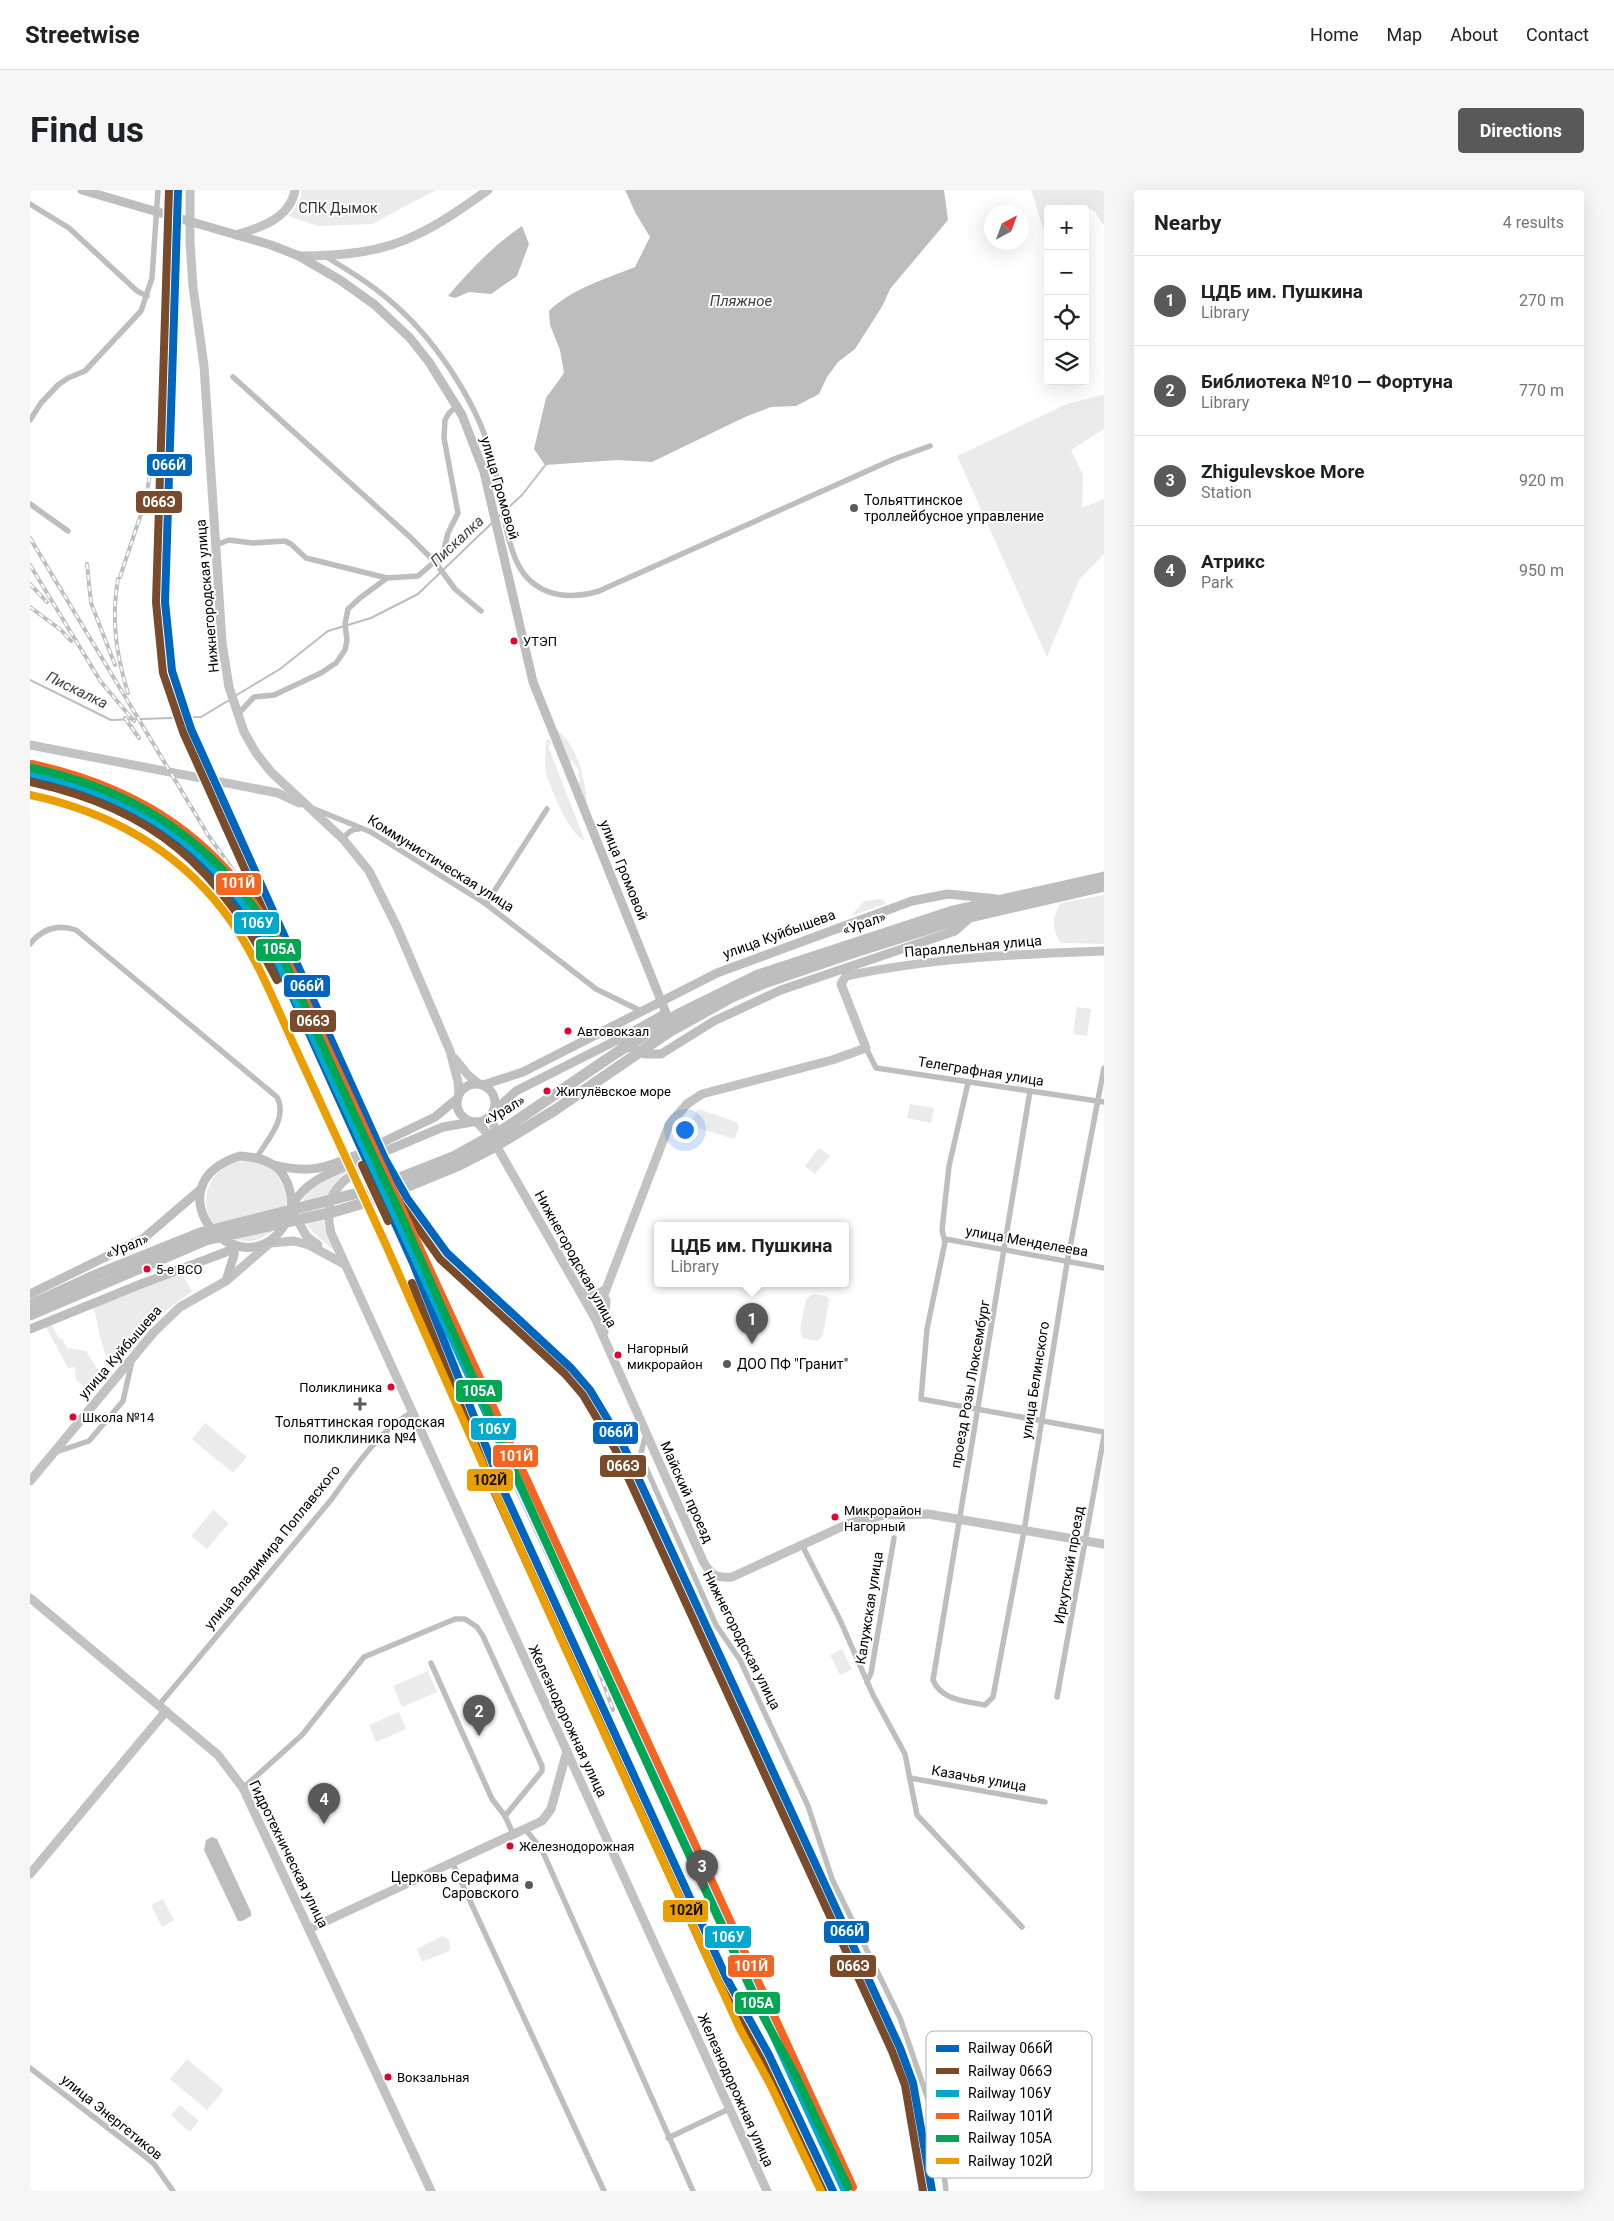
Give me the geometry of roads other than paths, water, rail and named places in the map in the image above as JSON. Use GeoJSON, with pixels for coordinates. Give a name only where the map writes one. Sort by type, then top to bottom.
{"type":"FeatureCollection","features":[{"type":"Feature","properties":{"kind":"highway","name":"улица Куйбышева"},"geometry":{"type":"LineString","coordinates":[[1005,899],[1104,876]]}},
{"type":"Feature","properties":{"kind":"highway"},"geometry":{"type":"LineString","coordinates":[[955,916],[972,916],[1104,886]]}},
{"type":"Feature","properties":{"kind":"highway","name":"«Урал»"},"geometry":{"type":"LineString","coordinates":[[30,1315],[206,1240],[333,1212],[374,1200],[422,1182],[494,1147],[555,1110],[669,1032],[732,997],[810,967],[1005,899]]}},
{"type":"Feature","properties":{"kind":"highway","name":"«Урал»"},"geometry":{"type":"LineString","coordinates":[[30,1305],[98,1274],[200,1233],[332,1202],[411,1175],[455,1156],[507,1127],[616,1053],[679,1014],[728,988],[788,964],[955,916]]}},
{"type":"Feature","properties":{"kind":"main road","name":"улица Громовой"},"geometry":{"type":"LineString","coordinates":[[82,190],[271,244],[299,256],[340,280],[375,305],[410,338],[430,362],[457,406],[475,443],[484,472],[533,682],[666,1013],[610,1044]]}},
{"type":"Feature","properties":{"kind":"main road","name":"Нижнегородская улица"},"geometry":{"type":"LineString","coordinates":[[190,190],[193,287],[204,366],[222,642],[230,687],[244,732],[256,753],[271,772],[343,839],[369,871],[397,927],[450,1051],[458,1082],[458,1096]]}},
{"type":"Feature","properties":{"kind":"main road"},"geometry":{"type":"LineString","coordinates":[[236,235],[272,222],[286,209],[294,197],[295,190]]}},
{"type":"Feature","properties":{"kind":"main road"},"geometry":{"type":"LineString","coordinates":[[299,256],[325,256],[380,248],[415,236],[446,219],[488,190]]}},
{"type":"Feature","properties":{"kind":"main road","name":"Коммунистическая улица"},"geometry":{"type":"LineString","coordinates":[[30,745],[278,793],[306,806]]}},
{"type":"Feature","properties":{"kind":"main road","name":"улица Куйбышева"},"geometry":{"type":"LineString","coordinates":[[481,1085],[524,1072],[660,1000],[716,973],[912,901],[948,894],[1005,899]]}},
{"type":"Feature","properties":{"kind":"main road"},"geometry":{"type":"LineString","coordinates":[[507,1164],[492,1113],[494,1096],[481,1085],[467,1086],[435,1117],[384,1150],[443,1127],[475,1122],[492,1113],[516,1091],[610,1044],[624,1045],[645,1054],[662,1054],[714,1021],[757,1000],[781,990],[955,931],[972,916]]}},
{"type":"Feature","properties":{"kind":"main road","name":"Параллельная улица"},"geometry":{"type":"LineString","coordinates":[[866,1048],[841,984],[846,976],[880,969],[1000,955],[1104,951]]}},
{"type":"Feature","properties":{"kind":"main road","name":"Нижнегородская улица"},"geometry":{"type":"LineString","coordinates":[[608,1287],[669,1125],[688,1104],[702,1094],[724,1086],[832,1060],[866,1048]]}},
{"type":"Feature","properties":{"kind":"main road","name":"Нижнегородская улица"},"geometry":{"type":"LineString","coordinates":[[450,1051],[462,1068],[481,1085]]}},
{"type":"Feature","properties":{"kind":"main road"},"geometry":{"type":"LineString","coordinates":[[458,1096],[460,1113],[466,1119],[475,1122]]}},
{"type":"Feature","properties":{"kind":"main road","name":"Нижнегородская улица"},"geometry":{"type":"LineString","coordinates":[[475,1122],[493,1140],[580,1291],[605,1340],[646,1432]]}},
{"type":"Feature","properties":{"kind":"main road"},"geometry":{"type":"LineString","coordinates":[[30,1294],[144,1238],[200,1190],[212,1172],[226,1161],[240,1156],[257,1157],[274,1165],[295,1170],[315,1170],[360,1161]]}},
{"type":"Feature","properties":{"kind":"main road"},"geometry":{"type":"LineString","coordinates":[[291,1208],[306,1187],[360,1161]]}},
{"type":"Feature","properties":{"kind":"main road","name":"Железнодорожная улица"},"geometry":{"type":"LineString","coordinates":[[360,1161],[333,1193],[328,1219],[331,1233],[767,2191]]}},
{"type":"Feature","properties":{"kind":"main road"},"geometry":{"type":"LineString","coordinates":[[270,1242],[287,1222],[291,1208],[291,1193],[284,1176],[274,1165]]}},
{"type":"Feature","properties":{"kind":"main road"},"geometry":{"type":"LineString","coordinates":[[200,1190],[199,1199],[204,1218],[212,1232],[235,1246],[250,1247],[270,1242],[294,1241],[309,1245],[344,1264]]}},
{"type":"Feature","properties":{"kind":"main road"},"geometry":{"type":"LineString","coordinates":[[291,1208],[307,1237],[344,1264]]}},
{"type":"Feature","properties":{"kind":"main road","name":"улица Куйбышева"},"geometry":{"type":"LineString","coordinates":[[30,1481],[154,1332],[180,1307],[226,1281],[270,1242]]}},
{"type":"Feature","properties":{"kind":"main road"},"geometry":{"type":"LineString","coordinates":[[30,1330],[214,1257],[235,1246]]}},
{"type":"Feature","properties":{"kind":"main road"},"geometry":{"type":"LineString","coordinates":[[226,1281],[235,1246]]}},
{"type":"Feature","properties":{"kind":"main road"},"geometry":{"type":"LineString","coordinates":[[214,1257],[225,1266],[226,1281]]}},
{"type":"Feature","properties":{"kind":"main road"},"geometry":{"type":"LineString","coordinates":[[580,1291],[588,1296],[597,1296],[608,1287]]}},
{"type":"Feature","properties":{"kind":"main road"},"geometry":{"type":"LineString","coordinates":[[594,1318],[608,1287]]}},
{"type":"Feature","properties":{"kind":"main road"},"geometry":{"type":"LineString","coordinates":[[605,1340],[603,1324],[608,1287]]}},
{"type":"Feature","properties":{"kind":"main road","name":"Майский проезд"},"geometry":{"type":"LineString","coordinates":[[646,1432],[704,1563],[711,1574],[717,1578],[732,1577],[850,1523],[884,1514],[928,1514],[1104,1544]]}},
{"type":"Feature","properties":{"kind":"main road","name":"Гидротехническая улица"},"geometry":{"type":"LineString","coordinates":[[30,1598],[218,1755],[244,1788],[431,2191]]}},
{"type":"Feature","properties":{"kind":"main road","name":"улица Владимира Поплавского"},"geometry":{"type":"LineString","coordinates":[[30,1874],[162,1708]]}},
{"type":"Feature","properties":{"kind":"main road"},"geometry":{"type":"LineString","coordinates":[[309,1928],[542,1822],[551,1809],[567,1751]]}},
{"type":"Feature","properties":{"kind":"street"},"geometry":{"type":"LineString","coordinates":[[30,420],[41,403],[58,385],[68,378],[85,371],[141,311],[152,278],[158,190]]}},
{"type":"Feature","properties":{"kind":"street"},"geometry":{"type":"LineString","coordinates":[[30,204],[69,228],[138,291],[147,296]]}},
{"type":"Feature","properties":{"kind":"street"},"geometry":{"type":"LineString","coordinates":[[325,256],[396,305],[439,356],[475,412],[488,446],[517,563],[532,582],[563,597],[582,596],[599,591],[894,459],[930,446]]}},
{"type":"Feature","properties":{"kind":"street"},"geometry":{"type":"LineString","coordinates":[[233,377],[435,562],[455,589],[481,611]]}},
{"type":"Feature","properties":{"kind":"street"},"geometry":{"type":"LineString","coordinates":[[238,714],[254,697],[274,695],[321,673],[336,663],[345,650],[347,640],[345,624],[348,609],[387,578],[418,576],[435,562],[444,549],[448,533],[458,513],[444,438],[445,420],[449,412],[457,406]]}},
{"type":"Feature","properties":{"kind":"street"},"geometry":{"type":"LineString","coordinates":[[30,504],[68,531]]}},
{"type":"Feature","properties":{"kind":"street"},"geometry":{"type":"LineString","coordinates":[[216,545],[229,540],[252,543],[285,541],[306,558],[387,578]]}},
{"type":"Feature","properties":{"kind":"street","name":"Коммунистическая улица"},"geometry":{"type":"LineString","coordinates":[[306,806],[371,832],[486,904],[596,989],[641,1011]]}},
{"type":"Feature","properties":{"kind":"street"},"geometry":{"type":"LineString","coordinates":[[486,904],[547,809]]}},
{"type":"Feature","properties":{"kind":"street"},"geometry":{"type":"LineString","coordinates":[[343,839],[355,829],[371,832]]}},
{"type":"Feature","properties":{"kind":"street"},"geometry":{"type":"LineString","coordinates":[[30,944],[38,934],[52,928],[66,927],[76,930],[277,1097],[282,1106],[281,1117],[257,1157]]}},
{"type":"Feature","properties":{"kind":"street","name":"Телеграфная улица"},"geometry":{"type":"LineString","coordinates":[[866,1048],[876,1068],[1101,1101]]}},
{"type":"Feature","properties":{"kind":"street","name":"улица Белинского"},"geometry":{"type":"LineString","coordinates":[[993,1697],[1024,1531],[1067,1263],[1101,1101],[1104,1068]]}},
{"type":"Feature","properties":{"kind":"street"},"geometry":{"type":"LineString","coordinates":[[968,1083],[949,1166],[942,1230],[945,1239],[927,1329],[921,1399],[979,1411],[1104,1432]]}},
{"type":"Feature","properties":{"kind":"street","name":"проезд Розы Люксембург"},"geometry":{"type":"LineString","coordinates":[[993,1697],[985,1704],[962,1701],[944,1695],[933,1680],[979,1411],[1030,1091]]}},
{"type":"Feature","properties":{"kind":"street","name":"улица Менделеева"},"geometry":{"type":"LineString","coordinates":[[945,1239],[1005,1249],[1067,1263],[1104,1268]]}},
{"type":"Feature","properties":{"kind":"street"},"geometry":{"type":"LineString","coordinates":[[54,1452],[89,1441],[123,1401],[133,1358]]}},
{"type":"Feature","properties":{"kind":"street","name":"улица Владимира Поплавского"},"geometry":{"type":"LineString","coordinates":[[162,1708],[352,1472],[386,1432],[413,1412]]}},
{"type":"Feature","properties":{"kind":"street","name":"Нижнегородская улица"},"geometry":{"type":"LineString","coordinates":[[646,1432],[641,1453],[643,1461],[688,1566],[716,1625],[740,1660],[804,1798],[832,1879],[900,2018],[926,2096]]}},
{"type":"Feature","properties":{"kind":"street","name":"Иркутский проезд"},"geometry":{"type":"LineString","coordinates":[[1057,1697],[1104,1436]]}},
{"type":"Feature","properties":{"kind":"street","name":"Калужская улица"},"geometry":{"type":"LineString","coordinates":[[867,1682],[872,1673],[894,1538]]}},
{"type":"Feature","properties":{"kind":"street"},"geometry":{"type":"LineString","coordinates":[[802,1545],[840,1620],[867,1682],[905,1754],[917,1815],[1022,1927]]}},
{"type":"Feature","properties":{"kind":"street"},"geometry":{"type":"LineString","coordinates":[[244,1788],[302,1735],[364,1657],[441,1623],[455,1619],[465,1619],[477,1627],[483,1636],[542,1766],[542,1771],[505,1816]]}},
{"type":"Feature","properties":{"kind":"street"},"geometry":{"type":"LineString","coordinates":[[431,1663],[492,1799],[505,1816],[514,1836]]}},
{"type":"Feature","properties":{"kind":"street","name":"Казачья улица"},"geometry":{"type":"LineString","coordinates":[[910,1778],[1045,1802]]}},
{"type":"Feature","properties":{"kind":"street"},"geometry":{"type":"LineString","coordinates":[[526,1830],[542,1850],[693,2191]]}},
{"type":"Feature","properties":{"kind":"street"},"geometry":{"type":"LineString","coordinates":[[453,1864],[604,2191]]}},
{"type":"Feature","properties":{"kind":"street","name":"улица Энергетиков"},"geometry":{"type":"LineString","coordinates":[[30,2068],[154,2164],[172,2191]]}},
{"type":"Feature","properties":{"kind":"street"},"geometry":{"type":"LineString","coordinates":[[668,2138],[729,2109]]}},
{"type":"Feature","properties":{"kind":"street","name":"Нижнегородская улица"},"geometry":{"type":"LineString","coordinates":[[945,2178],[946,2191]]}},
{"type":"Feature","properties":{"kind":"water","name":"Пляжное"},"geometry":{"type":"Polygon","coordinates":[[[625,190],[944,190],[948,220],[890,289],[883,305],[855,349],[838,362],[827,377],[819,394],[796,406],[771,407],[745,417],[652,462],[617,460],[545,465],[534,449],[546,398],[564,373],[560,350],[550,325],[549,311],[579,290],[635,267],[650,237],[636,214],[625,190]]]}},
{"type":"Feature","properties":{"kind":"water"},"geometry":{"type":"Polygon","coordinates":[[[522,226],[529,244],[517,276],[491,294],[469,292],[455,298],[448,296],[483,258],[522,226]]]}},
{"type":"Feature","properties":{"kind":"water"},"geometry":{"type":"Polygon","coordinates":[[[212,1837],[217,1839],[251,1912],[251,1916],[242,1921],[238,1921],[204,1850],[206,1840],[212,1837]]]}},
{"type":"Feature","properties":{"kind":"waterway","name":"Пискалка"},"geometry":{"type":"LineString","coordinates":[[498,517],[522,495],[547,463]]}},
{"type":"Feature","properties":{"kind":"waterway","name":"Пискалка"},"geometry":{"type":"LineString","coordinates":[[235,696],[280,669],[328,631],[371,618],[418,594],[493,522]]}},
{"type":"Feature","properties":{"kind":"waterway","name":"Пискалка"},"geometry":{"type":"LineString","coordinates":[[30,680],[111,720],[201,717],[231,699]]}},
{"type":"Feature","properties":{"kind":"tunnel"},"geometry":{"type":"LineString","coordinates":[[359,1154],[381,1143]]}},
{"type":"Feature","properties":{"kind":"tunnel"},"geometry":{"type":"LineString","coordinates":[[358,1161],[386,1151]]}},
{"type":"Feature","properties":{"kind":"tunnel"},"geometry":{"type":"LineString","coordinates":[[363,1167],[385,1154]]}},
{"type":"Feature","properties":{"kind":"railway"},"geometry":{"type":"LineString","coordinates":[[175,190],[158,465],[155,564],[158,647],[170,703],[181,732],[337,1079]]}},
{"type":"Feature","properties":{"kind":"railway"},"geometry":{"type":"LineString","coordinates":[[120,577],[145,502],[153,459]]}},
{"type":"Feature","properties":{"kind":"railway"},"geometry":{"type":"LineString","coordinates":[[30,538],[208,835],[247,890]]}},
{"type":"Feature","properties":{"kind":"railway"},"geometry":{"type":"LineString","coordinates":[[87,564],[91,603],[115,665]]}},
{"type":"Feature","properties":{"kind":"railway"},"geometry":{"type":"LineString","coordinates":[[30,565],[101,682],[134,721]]}},
{"type":"Feature","properties":{"kind":"railway"},"geometry":{"type":"LineString","coordinates":[[118,579],[115,608],[116,636],[120,664],[128,693]]}},
{"type":"Feature","properties":{"kind":"railway"},"geometry":{"type":"LineString","coordinates":[[30,584],[47,602]]}},
{"type":"Feature","properties":{"kind":"railway"},"geometry":{"type":"LineString","coordinates":[[30,607],[61,630],[71,641]]}},
{"type":"Feature","properties":{"kind":"railway"},"geometry":{"type":"LineString","coordinates":[[125,718],[139,738]]}},
{"type":"Feature","properties":{"kind":"railway"},"geometry":{"type":"LineString","coordinates":[[30,765],[84,778],[111,787],[136,800],[184,830],[206,848],[225,868]]}},
{"type":"Feature","properties":{"kind":"railway"},"geometry":{"type":"LineString","coordinates":[[363,1134],[813,2112],[831,2162]]}},
{"type":"Feature","properties":{"kind":"railway"},"geometry":{"type":"LineString","coordinates":[[510,1475],[591,1650],[607,1678]]}},
{"type":"Feature","properties":{"kind":"railway"},"geometry":{"type":"LineString","coordinates":[[599,1671],[613,1710]]}},
{"type":"Feature","properties":{"kind":"railway"},"geometry":{"type":"LineString","coordinates":[[926,2186],[927,2191]]}},
{"type":"Feature","properties":{"kind":"rail line","name":"066Э"},"geometry":{"type":"LineString","coordinates":[[169,190],[156,602],[163,673],[183,732],[377,1163],[400,1203],[440,1259],[565,1374],[583,1395],[615,1449],[892,2051],[905,2085],[923,2191]]}},
{"type":"Feature","properties":{"kind":"rail line","name":"066Й"},"geometry":{"type":"LineString","coordinates":[[178,190],[165,602],[172,671],[191,729],[385,1159],[407,1198],[447,1253],[571,1368],[590,1390],[623,1445],[900,2048],[913,2083],[926,2157]]}},
{"type":"Feature","properties":{"kind":"rail line","name":"101Й"},"geometry":{"type":"LineString","coordinates":[[32,764],[72,774],[109,788],[143,804],[174,823],[203,846],[230,873],[254,903],[277,938],[853,2187]]}},
{"type":"Feature","properties":{"kind":"rail line","name":"105А"},"geometry":{"type":"LineString","coordinates":[[32,768],[63,776],[120,797],[172,827],[219,866],[241,890],[264,922],[291,975],[403,1219],[572,1599],[764,2018],[795,2074],[848,2187]]}},
{"type":"Feature","properties":{"kind":"rail line","name":"106У"},"geometry":{"type":"LineString","coordinates":[[30,773],[69,783],[105,796],[138,812],[169,831],[197,853],[223,879],[247,908],[269,942],[845,2191]]}},
{"type":"Feature","properties":{"kind":"rail line","name":"066Й"},"geometry":{"type":"LineString","coordinates":[[30,777],[74,789],[114,804],[150,823],[183,846],[212,873],[239,905],[263,940],[285,980],[413,1263],[502,1487],[727,1979],[769,2055],[833,2191]]}},
{"type":"Feature","properties":{"kind":"rail line","name":"066Э"},"geometry":{"type":"LineString","coordinates":[[30,782],[75,794],[114,809],[148,827],[179,849],[206,875],[231,905],[277,980]]}},
{"type":"Feature","properties":{"kind":"rail line","name":"102Й"},"geometry":{"type":"LineString","coordinates":[[30,795],[58,802],[111,822],[159,850],[182,867],[203,887],[233,924],[253,957],[386,1245],[547,1608],[740,2029],[771,2086],[821,2191]]}},
{"type":"Feature","properties":{"kind":"rail line","name":"066Э"},"geometry":{"type":"LineString","coordinates":[[362,1165],[388,1221]]}},
{"type":"Feature","properties":{"kind":"rail line","name":"066Э"},"geometry":{"type":"LineString","coordinates":[[412,1283],[494,1491],[719,1983],[761,2059],[823,2191]]}},
{"type":"Feature","properties":{"kind":"rail line","name":"066Й"},"geometry":{"type":"LineString","coordinates":[[930,2178],[932,2191]]}},
{"type":"Feature","properties":{"kind":"place","name":"Тольяттинское троллейбусное управление"},"geometry":{"type":"Point","coordinates":[854,508]}},
{"type":"Feature","properties":{"kind":"place","name":"УТЭП"},"geometry":{"type":"Point","coordinates":[514,641]}},
{"type":"Feature","properties":{"kind":"place","name":"Автовокзал"},"geometry":{"type":"Point","coordinates":[568,1031]}},
{"type":"Feature","properties":{"kind":"place","name":"Жигулёвское море"},"geometry":{"type":"Point","coordinates":[547,1091]}},
{"type":"Feature","properties":{"kind":"place","name":"5-е ВСО"},"geometry":{"type":"Point","coordinates":[147,1269]}},
{"type":"Feature","properties":{"kind":"place","name":"ЦДБ им. Пушкина"},"geometry":{"type":"Point","coordinates":[752,1344]}},
{"type":"Feature","properties":{"kind":"place","name":"Нагорный микрорайон"},"geometry":{"type":"Point","coordinates":[618,1355]}},
{"type":"Feature","properties":{"kind":"place","name":"ДОО ПФ \"Гранит\""},"geometry":{"type":"Point","coordinates":[727,1364]}},
{"type":"Feature","properties":{"kind":"place","name":"Поликлиника"},"geometry":{"type":"Point","coordinates":[391,1387]}},
{"type":"Feature","properties":{"kind":"place","name":"Тольяттинская городская поликлиника №4"},"geometry":{"type":"Point","coordinates":[360,1404]}},
{"type":"Feature","properties":{"kind":"place","name":"Школа №14"},"geometry":{"type":"Point","coordinates":[73,1417]}},
{"type":"Feature","properties":{"kind":"place","name":"Микрорайон Нагорный"},"geometry":{"type":"Point","coordinates":[835,1517]}},
{"type":"Feature","properties":{"kind":"place","name":"Библиотека №10 — Фортуна"},"geometry":{"type":"Point","coordinates":[479,1736]}},
{"type":"Feature","properties":{"kind":"place","name":"Атрикс"},"geometry":{"type":"Point","coordinates":[324,1824]}},
{"type":"Feature","properties":{"kind":"place","name":"Железнодорожная"},"geometry":{"type":"Point","coordinates":[510,1846]}},
{"type":"Feature","properties":{"kind":"place","name":"Церковь Серафима Саровского"},"geometry":{"type":"Point","coordinates":[529,1885]}},
{"type":"Feature","properties":{"kind":"place","name":"Zhigulevskoe More"},"geometry":{"type":"Point","coordinates":[702,1891]}},
{"type":"Feature","properties":{"kind":"place","name":"Вокзальная"},"geometry":{"type":"Point","coordinates":[388,2077]}},
{"type":"Feature","properties":{"kind":"park label","name":"СПК Дымок"},"geometry":{"type":"Point","coordinates":[338,208]}}]}
